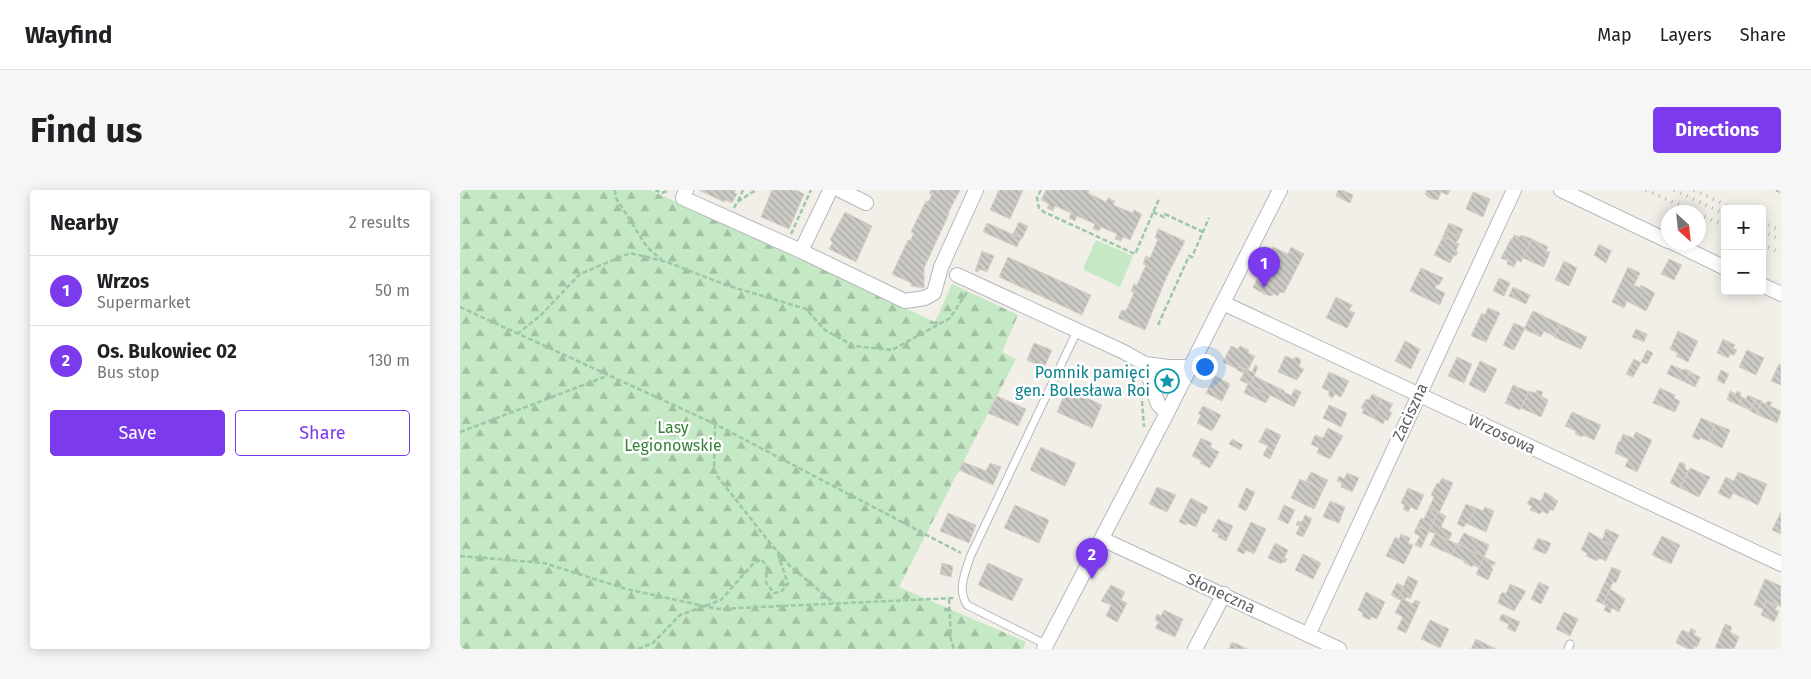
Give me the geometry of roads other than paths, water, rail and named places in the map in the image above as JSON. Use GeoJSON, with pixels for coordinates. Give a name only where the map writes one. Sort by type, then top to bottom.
{"type":"FeatureCollection","features":[{"type":"Feature","properties":{"kind":"street"},"geometry":{"type":"LineString","coordinates":[[686,190],[683,198],[906,301],[924,298],[934,293],[941,266],[976,190]]}},
{"type":"Feature","properties":{"kind":"street"},"geometry":{"type":"LineString","coordinates":[[1045,647],[1280,190]]}},
{"type":"Feature","properties":{"kind":"street","name":"Zaciszna"},"geometry":{"type":"LineString","coordinates":[[1308,635],[1514,190]]}},
{"type":"Feature","properties":{"kind":"street"},"geometry":{"type":"LineString","coordinates":[[1561,190],[1661,238]]}},
{"type":"Feature","properties":{"kind":"street"},"geometry":{"type":"LineString","coordinates":[[801,251],[832,191],[866,203]]}},
{"type":"Feature","properties":{"kind":"street"},"geometry":{"type":"LineString","coordinates":[[1688,250],[1721,266]]}},
{"type":"Feature","properties":{"kind":"street"},"geometry":{"type":"LineString","coordinates":[[957,275],[1124,352],[1145,364],[1190,367]]}},
{"type":"Feature","properties":{"kind":"street"},"geometry":{"type":"LineString","coordinates":[[1766,287],[1781,294]]}},
{"type":"Feature","properties":{"kind":"street","name":"Wrzosowa"},"geometry":{"type":"LineString","coordinates":[[1223,303],[1781,564]]}},
{"type":"Feature","properties":{"kind":"street"},"geometry":{"type":"LineString","coordinates":[[1145,364],[1158,404],[1167,412]]}},
{"type":"Feature","properties":{"kind":"street","name":"Słoneczna"},"geometry":{"type":"LineString","coordinates":[[1102,539],[1339,649]]}},
{"type":"Feature","properties":{"kind":"street"},"geometry":{"type":"LineString","coordinates":[[1194,649],[1224,594]]}},
{"type":"Feature","properties":{"kind":"lane"},"geometry":{"type":"LineString","coordinates":[[1045,647],[967,605],[962,596],[961,587],[970,558],[1077,331]]}},
{"type":"Feature","properties":{"kind":"railway"},"geometry":{"type":"LineString","coordinates":[[1646,190],[1679,205]]}},
{"type":"Feature","properties":{"kind":"railway"},"geometry":{"type":"LineString","coordinates":[[1674,190],[1721,212]]}},
{"type":"Feature","properties":{"kind":"railway"},"geometry":{"type":"LineString","coordinates":[[1694,190],[1726,205]]}},
{"type":"Feature","properties":{"kind":"railway"},"geometry":{"type":"LineString","coordinates":[[1706,218],[1721,224]]}},
{"type":"Feature","properties":{"kind":"railway"},"geometry":{"type":"LineString","coordinates":[[1766,224],[1781,231]]}},
{"type":"Feature","properties":{"kind":"railway"},"geometry":{"type":"LineString","coordinates":[[1766,233],[1781,240]]}},
{"type":"Feature","properties":{"kind":"railway"},"geometry":{"type":"LineString","coordinates":[[1766,246],[1781,253]]}},
{"type":"Feature","properties":{"kind":"place","name":"Wrzos"},"geometry":{"type":"Point","coordinates":[1264,288]}},
{"type":"Feature","properties":{"kind":"place","name":"Pomnik pamięci gen. Bolesława Roi"},"geometry":{"type":"Point","coordinates":[1167,381]}},
{"type":"Feature","properties":{"kind":"place","name":"Os. Bukowiec 02"},"geometry":{"type":"Point","coordinates":[1092,579]}},
{"type":"Feature","properties":{"kind":"park label","name":"Lasy Legionowskie"},"geometry":{"type":"Point","coordinates":[673,436]}}]}
